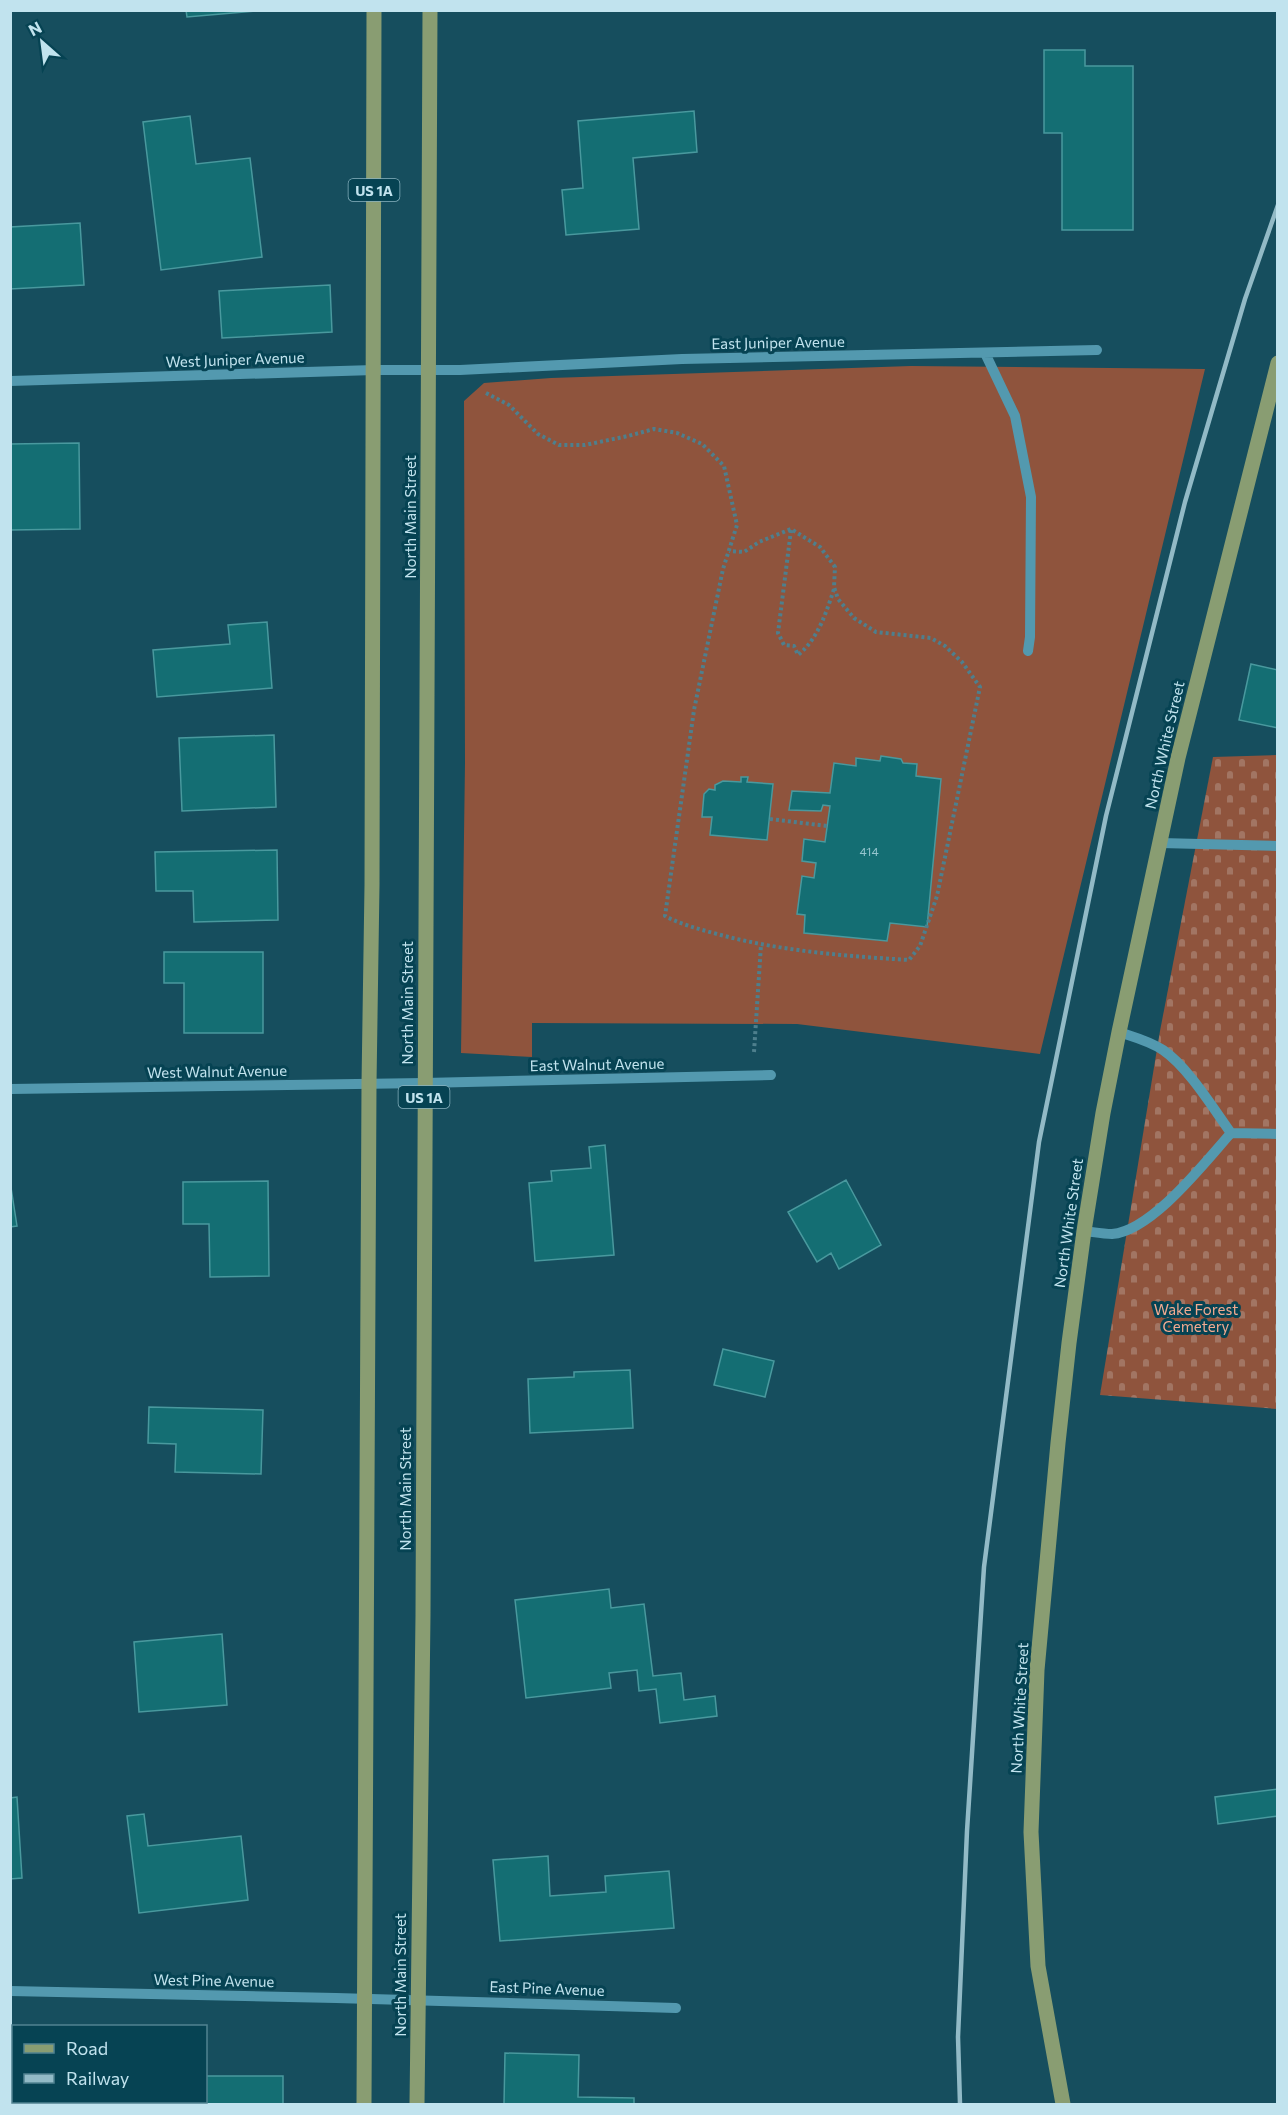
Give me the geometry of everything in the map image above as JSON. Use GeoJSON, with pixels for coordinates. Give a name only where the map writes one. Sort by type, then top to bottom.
{"type":"FeatureCollection","features":[{"type":"Feature","properties":{"kind":"main road","name":"US 1A"},"geometry":{"type":"LineString","coordinates":[[374,10],[374,370]]}},
{"type":"Feature","properties":{"kind":"main road","name":"North Main Street"},"geometry":{"type":"LineString","coordinates":[[417,2104],[423,1615],[430,10]]}},
{"type":"Feature","properties":{"kind":"main road","name":"North White Street"},"geometry":{"type":"LineString","coordinates":[[1063,2104],[1038,1966],[1031,1832],[1037,1670],[1060,1420],[1084,1231],[1119,1032],[1181,747],[1278,363]]}},
{"type":"Feature","properties":{"kind":"main road"},"geometry":{"type":"LineString","coordinates":[[364,2104],[374,370]]}},
{"type":"Feature","properties":{"kind":"street","name":"East Juniper Avenue"},"geometry":{"type":"LineString","coordinates":[[460,370],[682,359],[1097,350]]}},
{"type":"Feature","properties":{"kind":"street"},"geometry":{"type":"LineString","coordinates":[[985,353],[1015,416],[1031,497],[1028,651]]}},
{"type":"Feature","properties":{"kind":"street","name":"West Juniper Avenue"},"geometry":{"type":"LineString","coordinates":[[10,381],[374,370],[460,370]]}},
{"type":"Feature","properties":{"kind":"street"},"geometry":{"type":"LineString","coordinates":[[1160,843],[1278,846]]}},
{"type":"Feature","properties":{"kind":"street"},"geometry":{"type":"LineString","coordinates":[[1119,1032],[1144,1040],[1164,1050],[1204,1095],[1231,1133]]}},
{"type":"Feature","properties":{"kind":"street","name":"East Walnut Avenue"},"geometry":{"type":"LineString","coordinates":[[424,1083],[771,1075]]}},
{"type":"Feature","properties":{"kind":"street","name":"West Walnut Avenue"},"geometry":{"type":"LineString","coordinates":[[10,1089],[424,1083]]}},
{"type":"Feature","properties":{"kind":"street"},"geometry":{"type":"LineString","coordinates":[[1084,1231],[1113,1234],[1134,1226],[1169,1202],[1231,1133],[1278,1134]]}},
{"type":"Feature","properties":{"kind":"street","name":"West Pine Avenue"},"geometry":{"type":"LineString","coordinates":[[10,1991],[365,2000],[417,1999]]}},
{"type":"Feature","properties":{"kind":"street","name":"East Pine Avenue"},"geometry":{"type":"LineString","coordinates":[[417,1999],[676,2008]]}},
{"type":"Feature","properties":{"kind":"path"},"geometry":{"type":"LineString","coordinates":[[479,393],[488,392],[509,405],[538,434],[560,445],[585,445],[654,429],[677,433],[702,444],[724,466],[737,525],[723,569],[694,710],[665,916],[680,924],[761,945],[909,960],[920,946],[937,896],[980,687],[962,662],[945,646],[931,638],[876,632],[854,618],[838,599],[834,587]]}},
{"type":"Feature","properties":{"kind":"path"},"geometry":{"type":"LineString","coordinates":[[729,551],[744,552],[759,542],[791,529]]}},
{"type":"Feature","properties":{"kind":"path"},"geometry":{"type":"LineString","coordinates":[[791,529],[820,547],[835,567],[834,587],[826,613],[809,646],[798,655],[794,646],[784,645],[778,633],[791,529]]}},
{"type":"Feature","properties":{"kind":"path"},"geometry":{"type":"LineString","coordinates":[[770,819],[827,826]]}},
{"type":"Feature","properties":{"kind":"path"},"geometry":{"type":"LineString","coordinates":[[752,1076],[761,945]]}},
{"type":"Feature","properties":{"kind":"green space"},"geometry":{"type":"Polygon","coordinates":[[[911,366],[1205,369],[1040,1054],[797,1024],[532,1023],[532,1057],[461,1053],[465,763],[464,401],[484,383],[551,378],[911,366]]]}},
{"type":"Feature","properties":{"kind":"green space","name":"Wake Forest Cemetery"},"geometry":{"type":"Polygon","coordinates":[[[1277,755],[1277,1409],[1100,1395],[1160,1031],[1213,757],[1277,755]]]}},
{"type":"Feature","properties":{"kind":"building"},"geometry":{"type":"Polygon","coordinates":[[[186,10],[254,10],[255,11],[187,17],[186,10]]]}},
{"type":"Feature","properties":{"kind":"building"},"geometry":{"type":"Polygon","coordinates":[[[1044,50],[1085,50],[1085,66],[1133,66],[1133,230],[1062,230],[1062,133],[1044,133],[1044,50]]]}},
{"type":"Feature","properties":{"kind":"building"},"geometry":{"type":"Polygon","coordinates":[[[694,111],[697,152],[633,158],[639,229],[566,235],[562,190],[583,188],[578,121],[694,111]]]}},
{"type":"Feature","properties":{"kind":"building"},"geometry":{"type":"Polygon","coordinates":[[[190,116],[196,164],[250,158],[262,257],[161,270],[143,122],[190,116]]]}},
{"type":"Feature","properties":{"kind":"building"},"geometry":{"type":"Polygon","coordinates":[[[80,223],[84,285],[10,289],[10,227],[80,223]]]}},
{"type":"Feature","properties":{"kind":"building"},"geometry":{"type":"Polygon","coordinates":[[[330,285],[332,332],[222,338],[219,291],[330,285]]]}},
{"type":"Feature","properties":{"kind":"building"},"geometry":{"type":"Polygon","coordinates":[[[79,443],[80,529],[10,530],[10,444],[79,443]]]}},
{"type":"Feature","properties":{"kind":"building"},"geometry":{"type":"Polygon","coordinates":[[[267,622],[272,688],[157,697],[153,650],[230,644],[228,625],[267,622]]]}},
{"type":"Feature","properties":{"kind":"building"},"geometry":{"type":"Polygon","coordinates":[[[1251,664],[1278,670],[1278,728],[1239,720],[1251,664]]]}},
{"type":"Feature","properties":{"kind":"building"},"geometry":{"type":"Polygon","coordinates":[[[274,735],[276,807],[182,811],[179,738],[274,735]]]}},
{"type":"Feature","properties":{"kind":"building"},"geometry":{"type":"Polygon","coordinates":[[[881,756],[901,759],[903,763],[917,764],[916,776],[941,779],[927,927],[890,923],[887,941],[804,933],[805,915],[797,914],[802,876],[814,878],[816,863],[802,861],[804,839],[825,842],[830,806],[823,805],[821,811],[789,810],[792,791],[830,793],[834,763],[856,766],[856,758],[880,761],[881,756]]]}},
{"type":"Feature","properties":{"kind":"building"},"geometry":{"type":"Polygon","coordinates":[[[741,777],[748,777],[747,782],[773,784],[767,840],[710,835],[712,817],[702,817],[704,794],[709,789],[715,790],[715,785],[723,781],[741,782],[741,777]]]}},
{"type":"Feature","properties":{"kind":"building"},"geometry":{"type":"Polygon","coordinates":[[[277,850],[278,920],[194,922],[193,891],[156,891],[155,852],[277,850]]]}},
{"type":"Feature","properties":{"kind":"building"},"geometry":{"type":"Polygon","coordinates":[[[164,952],[263,952],[263,1033],[184,1033],[184,983],[164,983],[164,952]]]}},
{"type":"Feature","properties":{"kind":"building"},"geometry":{"type":"Polygon","coordinates":[[[605,1145],[614,1255],[535,1261],[529,1183],[552,1181],[551,1171],[591,1168],[589,1147],[605,1145]]]}},
{"type":"Feature","properties":{"kind":"building"},"geometry":{"type":"Polygon","coordinates":[[[846,1180],[881,1245],[839,1269],[831,1253],[817,1262],[788,1212],[846,1180]]]}},
{"type":"Feature","properties":{"kind":"building"},"geometry":{"type":"Polygon","coordinates":[[[10,1181],[17,1226],[10,1227],[10,1181]]]}},
{"type":"Feature","properties":{"kind":"building"},"geometry":{"type":"Polygon","coordinates":[[[268,1181],[269,1276],[210,1277],[209,1224],[183,1224],[183,1182],[268,1181]]]}},
{"type":"Feature","properties":{"kind":"building"},"geometry":{"type":"Polygon","coordinates":[[[723,1349],[774,1361],[765,1397],[714,1385],[723,1349]]]}},
{"type":"Feature","properties":{"kind":"building"},"geometry":{"type":"Polygon","coordinates":[[[630,1370],[633,1428],[530,1433],[528,1379],[574,1377],[574,1372],[630,1370]]]}},
{"type":"Feature","properties":{"kind":"building"},"geometry":{"type":"Polygon","coordinates":[[[149,1407],[263,1410],[261,1474],[175,1472],[176,1444],[148,1443],[149,1407]]]}},
{"type":"Feature","properties":{"kind":"building"},"geometry":{"type":"Polygon","coordinates":[[[609,1589],[611,1608],[644,1604],[653,1676],[681,1673],[684,1700],[715,1696],[717,1716],[660,1723],[656,1689],[639,1691],[637,1670],[609,1673],[611,1688],[526,1698],[515,1600],[609,1589]]]}},
{"type":"Feature","properties":{"kind":"building"},"geometry":{"type":"Polygon","coordinates":[[[222,1634],[227,1705],[139,1712],[134,1642],[222,1634]]]}},
{"type":"Feature","properties":{"kind":"building"},"geometry":{"type":"Polygon","coordinates":[[[1278,1789],[1278,1816],[1218,1824],[1215,1797],[1278,1789]]]}},
{"type":"Feature","properties":{"kind":"building"},"geometry":{"type":"Polygon","coordinates":[[[17,1797],[22,1878],[10,1879],[10,1798],[17,1797]]]}},
{"type":"Feature","properties":{"kind":"building"},"geometry":{"type":"Polygon","coordinates":[[[144,1814],[148,1846],[241,1836],[248,1900],[139,1913],[127,1816],[144,1814]]]}},
{"type":"Feature","properties":{"kind":"building"},"geometry":{"type":"Polygon","coordinates":[[[548,1856],[550,1896],[606,1892],[605,1876],[669,1871],[674,1928],[500,1941],[493,1860],[548,1856]]]}},
{"type":"Feature","properties":{"kind":"building"},"geometry":{"type":"Polygon","coordinates":[[[505,2053],[579,2055],[578,2097],[634,2098],[634,2104],[504,2104],[505,2053]]]}},
{"type":"Feature","properties":{"kind":"building"},"geometry":{"type":"Polygon","coordinates":[[[207,2076],[283,2076],[283,2104],[178,2104],[207,2103],[207,2076]]]}},
{"type":"Feature","properties":{"kind":"building"},"geometry":{"type":"Polygon","coordinates":[[[15,2103],[55,2103],[55,2104],[15,2103]]]}},
{"type":"Feature","properties":{"kind":"building"},"geometry":{"type":"Polygon","coordinates":[[[125,2103],[163,2103],[163,2104],[125,2103]]]}},
{"type":"Feature","properties":{"kind":"railway"},"geometry":{"type":"LineString","coordinates":[[960,2104],[958,2037],[967,1831],[984,1567],[1039,1142],[1106,816],[1185,502],[1245,299],[1278,205]]}}]}
